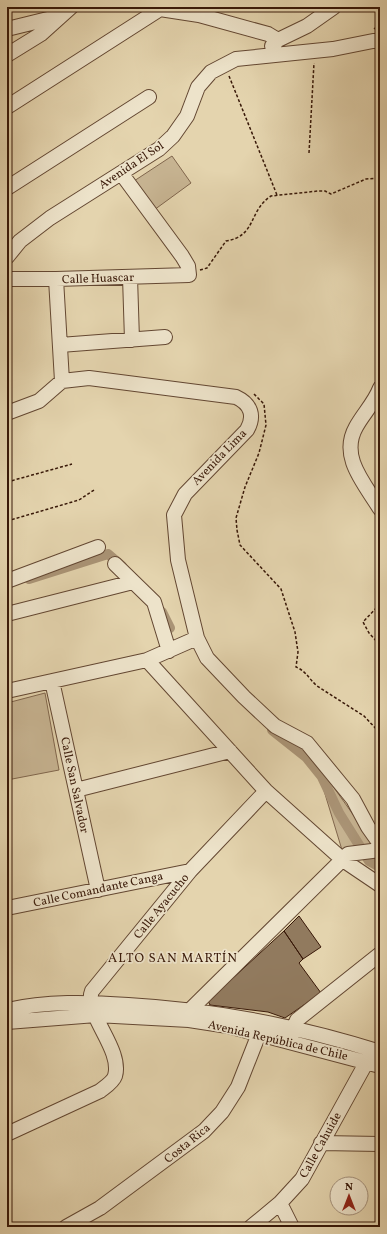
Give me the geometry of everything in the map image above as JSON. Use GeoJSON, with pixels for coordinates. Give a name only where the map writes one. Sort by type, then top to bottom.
{"type":"FeatureCollection","features":[{"type":"Feature","properties":{"kind":"street"},"geometry":{"type":"LineString","coordinates":[[7,55],[40,34],[71,7]]}},
{"type":"Feature","properties":{"kind":"street"},"geometry":{"type":"LineString","coordinates":[[262,56],[278,40],[307,26],[334,7]]}},
{"type":"Feature","properties":{"kind":"street"},"geometry":{"type":"LineString","coordinates":[[7,107],[157,8],[199,15],[268,34],[278,40]]}},
{"type":"Feature","properties":{"kind":"street"},"geometry":{"type":"LineString","coordinates":[[7,29],[60,16]]}},
{"type":"Feature","properties":{"kind":"street","name":"Avenida El Sol"},"geometry":{"type":"LineString","coordinates":[[7,258],[10,251],[20,241],[50,218],[158,149],[174,136],[187,116],[198,86],[211,72],[236,59],[314,51],[376,36]]}},
{"type":"Feature","properties":{"kind":"street"},"geometry":{"type":"LineString","coordinates":[[7,188],[149,97]]}},
{"type":"Feature","properties":{"kind":"street"},"geometry":{"type":"LineString","coordinates":[[121,172],[182,256],[188,266],[189,275]]}},
{"type":"Feature","properties":{"kind":"street","name":"Calle Huascar"},"geometry":{"type":"LineString","coordinates":[[7,279],[189,275]]}},
{"type":"Feature","properties":{"kind":"street"},"geometry":{"type":"LineString","coordinates":[[130,277],[132,340]]}},
{"type":"Feature","properties":{"kind":"street"},"geometry":{"type":"LineString","coordinates":[[7,413],[39,401],[62,381],[56,279]]}},
{"type":"Feature","properties":{"kind":"street"},"geometry":{"type":"LineString","coordinates":[[60,345],[165,337]]}},
{"type":"Feature","properties":{"kind":"street","name":"Avenida Lima"},"geometry":{"type":"LineString","coordinates":[[62,381],[88,378],[236,397],[242,400],[250,411],[250,424],[247,430],[235,440],[184,494],[174,515],[178,560],[197,638]]}},
{"type":"Feature","properties":{"kind":"street"},"geometry":{"type":"LineString","coordinates":[[380,388],[355,429],[349,447],[351,460],[380,509]]}},
{"type":"Feature","properties":{"kind":"street"},"geometry":{"type":"LineString","coordinates":[[7,581],[98,547]]}},
{"type":"Feature","properties":{"kind":"street"},"geometry":{"type":"LineString","coordinates":[[115,564],[154,602],[169,651]]}},
{"type":"Feature","properties":{"kind":"street"},"geometry":{"type":"LineString","coordinates":[[7,614],[133,582]]}},
{"type":"Feature","properties":{"kind":"street"},"geometry":{"type":"LineString","coordinates":[[7,691],[147,660],[197,638],[207,658],[244,697],[275,726],[307,742],[353,799],[368,827],[380,844]]}},
{"type":"Feature","properties":{"kind":"street"},"geometry":{"type":"LineString","coordinates":[[147,660],[266,791],[343,860],[380,885]]}},
{"type":"Feature","properties":{"kind":"street","name":"Calle San Salvador"},"geometry":{"type":"LineString","coordinates":[[52,681],[98,890]]}},
{"type":"Feature","properties":{"kind":"street"},"geometry":{"type":"LineString","coordinates":[[76,790],[230,751]]}},
{"type":"Feature","properties":{"kind":"street","name":"Calle Ayacucho"},"geometry":{"type":"LineString","coordinates":[[93,1009],[92,992],[190,871],[266,791]]}},
{"type":"Feature","properties":{"kind":"street"},"geometry":{"type":"LineString","coordinates":[[190,1015],[348,854],[380,850]]}},
{"type":"Feature","properties":{"kind":"street","name":"Calle Comandante Canga"},"geometry":{"type":"LineString","coordinates":[[7,908],[190,871]]}},
{"type":"Feature","properties":{"kind":"street"},"geometry":{"type":"LineString","coordinates":[[290,1035],[297,1020],[380,954]]}},
{"type":"Feature","properties":{"kind":"street","name":"Avenida República de Chile"},"geometry":{"type":"LineString","coordinates":[[7,1010],[47,1004],[93,1009],[190,1015],[262,1028],[375,1057]]}},
{"type":"Feature","properties":{"kind":"street"},"geometry":{"type":"LineString","coordinates":[[7,1134],[100,1091],[109,1084],[115,1075],[115,1063],[112,1050],[93,1009]]}},
{"type":"Feature","properties":{"kind":"street","name":"Avenida República de Chile"},"geometry":{"type":"LineString","coordinates":[[7,1022],[93,1009]]}},
{"type":"Feature","properties":{"kind":"street","name":"Costa Rica"},"geometry":{"type":"LineString","coordinates":[[66,1227],[100,1208],[204,1131],[222,1112],[238,1087],[262,1028]]}},
{"type":"Feature","properties":{"kind":"street","name":"Calle Cahuide"},"geometry":{"type":"LineString","coordinates":[[250,1227],[280,1203],[302,1179],[321,1143],[375,1057]]}},
{"type":"Feature","properties":{"kind":"street"},"geometry":{"type":"LineString","coordinates":[[321,1143],[380,1144]]}},
{"type":"Feature","properties":{"kind":"street"},"geometry":{"type":"LineString","coordinates":[[280,1203],[292,1227]]}},
{"type":"Feature","properties":{"kind":"path"},"geometry":{"type":"LineString","coordinates":[[376,36],[380,24]]}},
{"type":"Feature","properties":{"kind":"path"},"geometry":{"type":"LineString","coordinates":[[309,153],[314,51]]}},
{"type":"Feature","properties":{"kind":"path"},"geometry":{"type":"LineString","coordinates":[[224,65],[277,196]]}},
{"type":"Feature","properties":{"kind":"path"},"geometry":{"type":"LineString","coordinates":[[189,275],[207,268],[226,241],[237,239],[245,234],[248,225],[254,219],[255,213],[266,199],[271,196],[318,191],[325,191],[331,194],[366,179],[380,178]]}},
{"type":"Feature","properties":{"kind":"path"},"geometry":{"type":"LineString","coordinates":[[251,392],[264,404],[266,425],[259,453],[245,487],[236,518],[240,545],[281,588],[295,632],[298,652],[296,667],[304,670],[310,680],[317,686],[364,716],[380,733]]}},
{"type":"Feature","properties":{"kind":"path"},"geometry":{"type":"LineString","coordinates":[[7,482],[72,464]]}},
{"type":"Feature","properties":{"kind":"path"},"geometry":{"type":"LineString","coordinates":[[7,521],[79,500],[94,490]]}},
{"type":"Feature","properties":{"kind":"path"},"geometry":{"type":"LineString","coordinates":[[380,604],[363,622],[369,633],[380,645]]}},
{"type":"Feature","properties":{"kind":"shaded area"},"geometry":{"type":"Polygon","coordinates":[[[172,156],[191,183],[154,210],[134,181],[172,156]]]}},
{"type":"Feature","properties":{"kind":"shaded area"},"geometry":{"type":"Polygon","coordinates":[[[45,693],[59,770],[7,780],[7,703],[45,693]]]}},
{"type":"Feature","properties":{"kind":"shaded area"},"geometry":{"type":"Polygon","coordinates":[[[315,761],[374,844],[342,850],[315,761]]]}},
{"type":"Feature","properties":{"kind":"building"},"geometry":{"type":"Polygon","coordinates":[[[299,916],[321,947],[303,959],[284,931],[299,916]]]}},
{"type":"Feature","properties":{"kind":"building"},"geometry":{"type":"Polygon","coordinates":[[[284,931],[303,959],[299,963],[321,993],[285,1018],[268,1012],[210,1005],[208,1001],[284,931]]]}},
{"type":"Feature","properties":{"kind":"waterway"},"geometry":{"type":"LineString","coordinates":[[29,579],[108,554],[122,566]]}},
{"type":"Feature","properties":{"kind":"waterway"},"geometry":{"type":"LineString","coordinates":[[162,612],[170,628]]}},
{"type":"Feature","properties":{"kind":"waterway"},"geometry":{"type":"LineString","coordinates":[[272,730],[306,757],[322,777],[339,813],[369,861],[380,867]]}},
{"type":"Feature","properties":{"kind":"district","name":"ALTO SAN MARTÍN"},"geometry":{"type":"Point","coordinates":[173,957]}}]}
